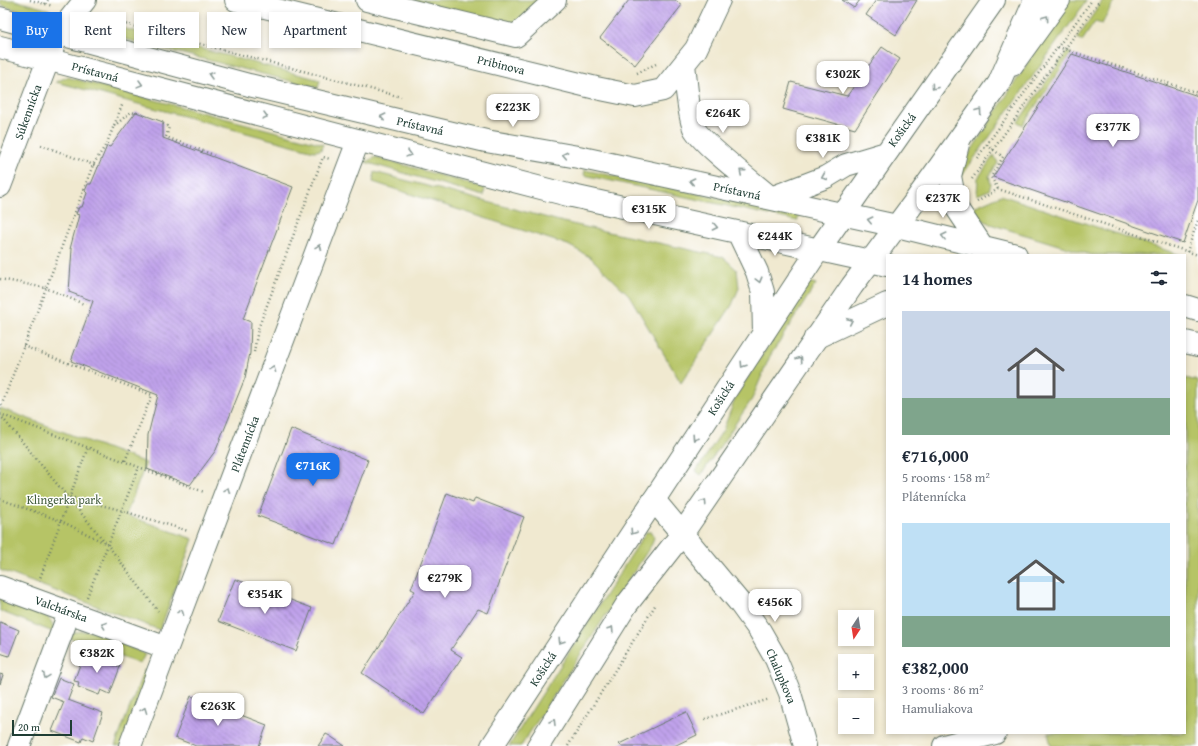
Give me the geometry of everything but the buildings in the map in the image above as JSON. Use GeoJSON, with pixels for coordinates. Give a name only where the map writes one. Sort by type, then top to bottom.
{"type":"FeatureCollection","features":[{"type":"Feature","properties":{"kind":"main road","name":"Pribinova"},"geometry":{"type":"LineString","coordinates":[[236,0],[596,88],[635,96],[663,90],[696,49],[718,0]]}},
{"type":"Feature","properties":{"kind":"main road"},"geometry":{"type":"LineString","coordinates":[[367,0],[516,36],[554,0]]}},
{"type":"Feature","properties":{"kind":"main road","name":"Košická"},"geometry":{"type":"LineString","coordinates":[[956,55],[980,0]]}},
{"type":"Feature","properties":{"kind":"main road","name":"Košická"},"geometry":{"type":"LineString","coordinates":[[492,746],[819,249],[994,0]]}},
{"type":"Feature","properties":{"kind":"main road"},"geometry":{"type":"LineString","coordinates":[[999,83],[1035,0]]}},
{"type":"Feature","properties":{"kind":"main road"},"geometry":{"type":"LineString","coordinates":[[538,746],[627,604],[682,534],[815,338],[878,263],[897,226],[1059,0]]}},
{"type":"Feature","properties":{"kind":"main road"},"geometry":{"type":"LineString","coordinates":[[62,29],[81,6]]}},
{"type":"Feature","properties":{"kind":"main road","name":"Prístavná"},"geometry":{"type":"LineString","coordinates":[[0,18],[12,21]]}},
{"type":"Feature","properties":{"kind":"main road","name":"Prístavná"},"geometry":{"type":"LineString","coordinates":[[62,35],[249,85],[486,141],[552,152],[771,198],[897,226],[1012,254]]}},
{"type":"Feature","properties":{"kind":"main road","name":"Prístavná"},"geometry":{"type":"LineString","coordinates":[[0,47],[568,195],[878,263]]}},
{"type":"Feature","properties":{"kind":"main road","name":"Súkennícka"},"geometry":{"type":"LineString","coordinates":[[0,186],[53,48]]}},
{"type":"Feature","properties":{"kind":"main road"},"geometry":{"type":"LineString","coordinates":[[684,64],[686,85],[694,128],[706,142],[771,198],[826,177],[846,165],[886,153]]}},
{"type":"Feature","properties":{"kind":"main road"},"geometry":{"type":"LineString","coordinates":[[959,138],[950,176],[956,207],[982,246]]}},
{"type":"Feature","properties":{"kind":"main road","name":"Plátennícka"},"geometry":{"type":"LineString","coordinates":[[130,746],[358,141]]}},
{"type":"Feature","properties":{"kind":"main road"},"geometry":{"type":"LineString","coordinates":[[738,232],[757,272],[761,286],[764,333]]}},
{"type":"Feature","properties":{"kind":"main road"},"geometry":{"type":"LineString","coordinates":[[815,338],[886,304]]}},
{"type":"Feature","properties":{"kind":"main road"},"geometry":{"type":"LineString","coordinates":[[1186,306],[1198,310]]}},
{"type":"Feature","properties":{"kind":"main road"},"geometry":{"type":"LineString","coordinates":[[1186,342],[1198,345]]}},
{"type":"Feature","properties":{"kind":"main road","name":"Chalupkova"},"geometry":{"type":"LineString","coordinates":[[654,500],[739,602],[760,631],[776,660],[790,693],[805,746]]}},
{"type":"Feature","properties":{"kind":"main road","name":"Valchárska"},"geometry":{"type":"LineString","coordinates":[[0,587],[77,609],[167,648]]}},
{"type":"Feature","properties":{"kind":"main road"},"geometry":{"type":"LineString","coordinates":[[19,746],[77,609]]}},
{"type":"Feature","properties":{"kind":"main road"},"geometry":{"type":"LineString","coordinates":[[944,746],[991,734]]}},
{"type":"Feature","properties":{"kind":"path"},"geometry":{"type":"LineString","coordinates":[[30,0],[45,4],[48,0]]}},
{"type":"Feature","properties":{"kind":"path"},"geometry":{"type":"LineString","coordinates":[[976,160],[1092,0]]}},
{"type":"Feature","properties":{"kind":"path"},"geometry":{"type":"LineString","coordinates":[[973,178],[1100,0]]}},
{"type":"Feature","properties":{"kind":"path"},"geometry":{"type":"LineString","coordinates":[[81,6],[403,98]]}},
{"type":"Feature","properties":{"kind":"path"},"geometry":{"type":"LineString","coordinates":[[1058,47],[1198,93]]}},
{"type":"Feature","properties":{"kind":"path"},"geometry":{"type":"LineString","coordinates":[[0,409],[93,165],[106,143],[123,103]]}},
{"type":"Feature","properties":{"kind":"path"},"geometry":{"type":"LineString","coordinates":[[113,127],[131,112],[134,113]]}},
{"type":"Feature","properties":{"kind":"path"},"geometry":{"type":"LineString","coordinates":[[163,124],[169,127],[166,137],[214,155]]}},
{"type":"Feature","properties":{"kind":"path"},"geometry":{"type":"LineString","coordinates":[[41,145],[99,167]]}},
{"type":"Feature","properties":{"kind":"path"},"geometry":{"type":"LineString","coordinates":[[987,145],[1003,157],[991,177],[993,184],[998,188],[1198,256]]}},
{"type":"Feature","properties":{"kind":"path"},"geometry":{"type":"LineString","coordinates":[[972,197],[977,202],[998,188]]}},
{"type":"Feature","properties":{"kind":"path"},"geometry":{"type":"LineString","coordinates":[[1187,252],[1198,220]]}},
{"type":"Feature","properties":{"kind":"path"},"geometry":{"type":"LineString","coordinates":[[0,279],[46,288],[86,304]]}},
{"type":"Feature","properties":{"kind":"path"},"geometry":{"type":"LineString","coordinates":[[23,346],[152,395],[125,461]]}},
{"type":"Feature","properties":{"kind":"path"},"geometry":{"type":"LineString","coordinates":[[0,414],[88,446],[207,493]]}},
{"type":"Feature","properties":{"kind":"path"},"geometry":{"type":"LineString","coordinates":[[0,414],[70,497],[158,611]]}},
{"type":"Feature","properties":{"kind":"path"},"geometry":{"type":"LineString","coordinates":[[37,587],[88,446]]}},
{"type":"Feature","properties":{"kind":"path"},"geometry":{"type":"LineString","coordinates":[[77,609],[107,544],[139,466]]}},
{"type":"Feature","properties":{"kind":"path"},"geometry":{"type":"LineString","coordinates":[[70,497],[120,510],[188,531]]}},
{"type":"Feature","properties":{"kind":"path"},"geometry":{"type":"LineString","coordinates":[[0,499],[61,521],[107,544]]}},
{"type":"Feature","properties":{"kind":"path"},"geometry":{"type":"LineString","coordinates":[[568,746],[660,598]]}},
{"type":"Feature","properties":{"kind":"path"},"geometry":{"type":"LineString","coordinates":[[705,719],[790,693]]}},
{"type":"Feature","properties":{"kind":"green space"},"geometry":{"type":"Polygon","coordinates":[[[0,0],[14,0],[50,10],[41,12],[25,12],[0,5],[0,0]]]}},
{"type":"Feature","properties":{"kind":"green space"},"geometry":{"type":"Polygon","coordinates":[[[408,0],[548,0],[521,24],[485,19],[408,0]]]}},
{"type":"Feature","properties":{"kind":"green space"},"geometry":{"type":"Polygon","coordinates":[[[1068,0],[1087,0],[961,177],[961,169],[969,154],[1068,0]]]}},
{"type":"Feature","properties":{"kind":"green space"},"geometry":{"type":"Polygon","coordinates":[[[1103,0],[1115,0],[1102,24],[1095,22],[1082,41],[1077,38],[1103,0]]]}},
{"type":"Feature","properties":{"kind":"green space"},"geometry":{"type":"Polygon","coordinates":[[[126,29],[134,31],[134,41],[126,39],[126,29]]]}},
{"type":"Feature","properties":{"kind":"green space"},"geometry":{"type":"Polygon","coordinates":[[[160,48],[199,48],[320,80],[318,88],[160,48]]]}},
{"type":"Feature","properties":{"kind":"green space"},"geometry":{"type":"Polygon","coordinates":[[[1067,52],[1071,53],[1023,125],[1018,122],[1067,52]]]}},
{"type":"Feature","properties":{"kind":"green space"},"geometry":{"type":"Polygon","coordinates":[[[67,77],[323,144],[321,150],[314,151],[56,82],[67,77]]]}},
{"type":"Feature","properties":{"kind":"green space"},"geometry":{"type":"Polygon","coordinates":[[[994,155],[998,163],[989,176],[991,184],[989,190],[977,195],[978,178],[994,155]]]}},
{"type":"Feature","properties":{"kind":"green space"},"geometry":{"type":"Polygon","coordinates":[[[376,157],[485,188],[484,196],[365,162],[376,157]]]}},
{"type":"Feature","properties":{"kind":"green space"},"geometry":{"type":"Polygon","coordinates":[[[585,170],[800,215],[797,221],[584,175],[585,170]]]}},
{"type":"Feature","properties":{"kind":"green space"},"geometry":{"type":"Polygon","coordinates":[[[374,172],[567,223],[723,257],[737,270],[739,288],[732,305],[681,383],[629,295],[590,257],[568,245],[373,182],[374,172]]]}},
{"type":"Feature","properties":{"kind":"green space"},"geometry":{"type":"Polygon","coordinates":[[[1001,195],[1177,254],[1088,254],[990,224],[970,212],[976,206],[1001,195]]]}},
{"type":"Feature","properties":{"kind":"green space"},"geometry":{"type":"Polygon","coordinates":[[[809,282],[816,284],[770,356],[752,399],[701,475],[696,471],[723,430],[737,394],[809,282]]]}},
{"type":"Feature","properties":{"kind":"green space"},"geometry":{"type":"Polygon","coordinates":[[[1186,378],[1198,381],[1198,746],[1051,746],[1048,734],[1186,734],[1186,378]]]}},
{"type":"Feature","properties":{"kind":"green space","name":"Klingerka park"},"geometry":{"type":"Polygon","coordinates":[[[0,408],[146,463],[126,515],[193,539],[160,630],[0,570],[0,408]]]}},
{"type":"Feature","properties":{"kind":"green space"},"geometry":{"type":"Polygon","coordinates":[[[646,532],[651,532],[654,537],[652,544],[521,746],[509,746],[646,532]]]}},
{"type":"Feature","properties":{"kind":"green space"},"geometry":{"type":"Polygon","coordinates":[[[0,598],[45,615],[52,622],[53,632],[0,611],[0,598]]]}},
{"type":"Feature","properties":{"kind":"green space"},"geometry":{"type":"Polygon","coordinates":[[[81,631],[94,632],[145,654],[140,664],[69,638],[73,633],[81,631]]]}},
{"type":"Feature","properties":{"kind":"green space"},"geometry":{"type":"Polygon","coordinates":[[[144,670],[150,672],[122,746],[115,746],[144,670]]]}}]}
